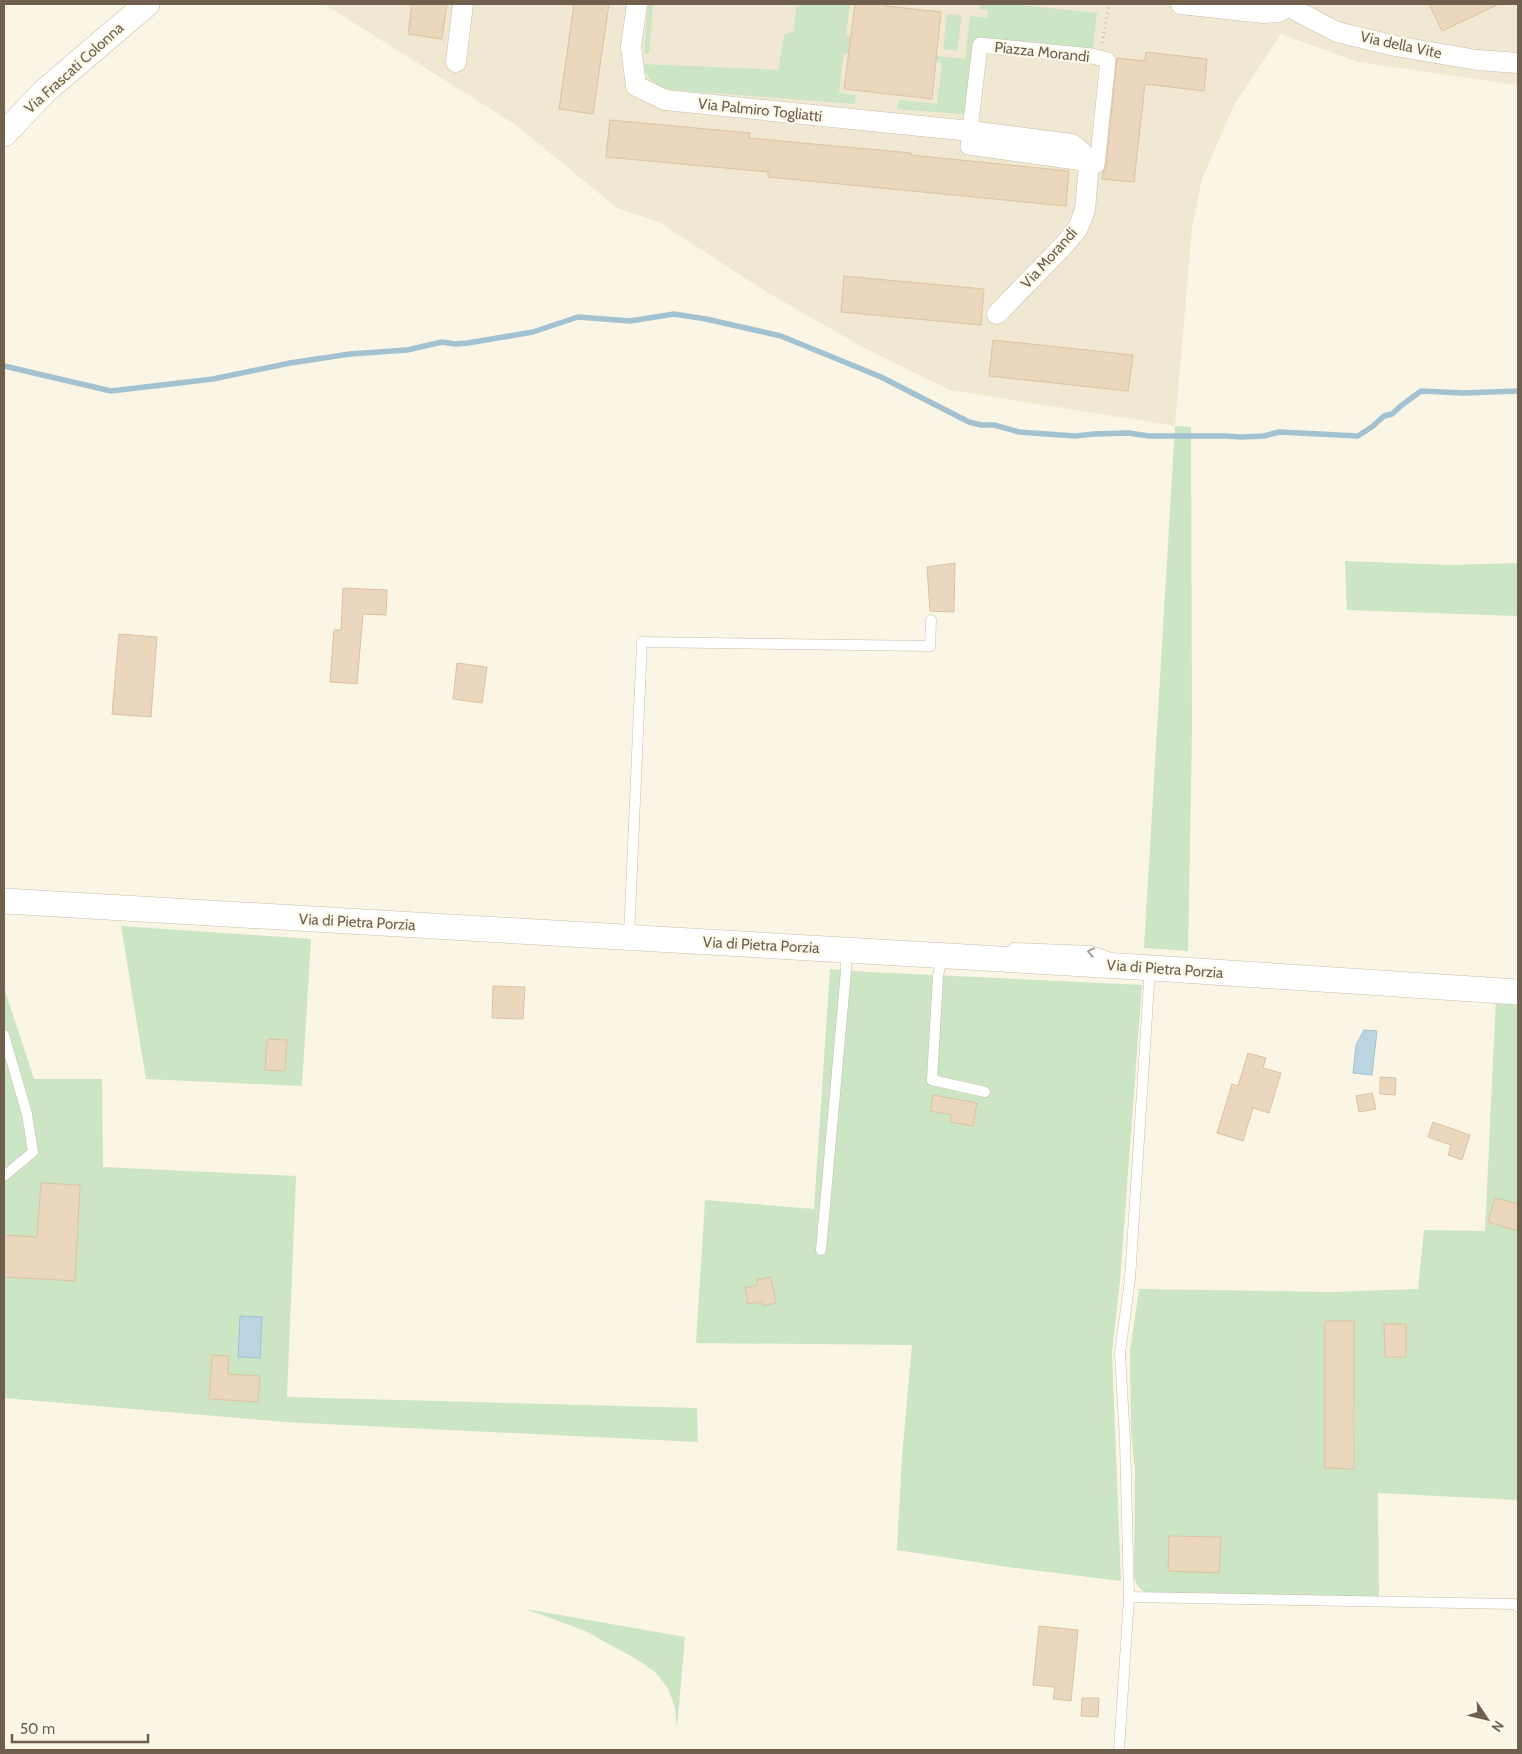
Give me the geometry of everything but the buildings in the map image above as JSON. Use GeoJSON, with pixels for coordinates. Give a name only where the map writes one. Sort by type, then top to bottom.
{"type":"FeatureCollection","features":[{"type":"Feature","properties":{"kind":"street","name":"Via Frascati Colonna"},"geometry":{"type":"LineString","coordinates":[[4,134],[46,90],[147,4]]}},
{"type":"Feature","properties":{"kind":"street"},"geometry":{"type":"LineString","coordinates":[[456,62],[463,4]]}},
{"type":"Feature","properties":{"kind":"street","name":"Via Palmiro Togliatti"},"geometry":{"type":"LineString","coordinates":[[637,4],[631,47],[636,86],[665,100],[970,131]]}},
{"type":"Feature","properties":{"kind":"street"},"geometry":{"type":"LineString","coordinates":[[1181,4],[1269,13],[1278,12],[1289,5]]}},
{"type":"Feature","properties":{"kind":"street","name":"Via della Vite"},"geometry":{"type":"LineString","coordinates":[[1289,5],[1337,32],[1395,46],[1477,60],[1518,63]]}},
{"type":"Feature","properties":{"kind":"street","name":"Piazza Morandi"},"geometry":{"type":"LineString","coordinates":[[970,131],[980,44],[1108,60],[1096,165],[1088,164]]}},
{"type":"Feature","properties":{"kind":"street"},"geometry":{"type":"LineString","coordinates":[[970,131],[1072,144],[1082,152],[1088,164]]}},
{"type":"Feature","properties":{"kind":"street","name":"Via Morandi"},"geometry":{"type":"LineString","coordinates":[[997,314],[1065,244],[1078,228],[1085,210],[1088,164]]}},
{"type":"Feature","properties":{"kind":"street","name":"Via di Pietra Porzia"},"geometry":{"type":"LineString","coordinates":[[4,901],[846,950],[959,953],[1518,992]]}},
{"type":"Feature","properties":{"kind":"lane"},"geometry":{"type":"LineString","coordinates":[[629,938],[642,642],[930,646],[931,620]]}},
{"type":"Feature","properties":{"kind":"lane"},"geometry":{"type":"LineString","coordinates":[[1006,947],[1092,951],[1144,967],[1130,1279],[1120,1353],[1125,1441],[1129,1598],[1119,1750]]}},
{"type":"Feature","properties":{"kind":"lane"},"geometry":{"type":"LineString","coordinates":[[821,1250],[846,970],[846,950]]}},
{"type":"Feature","properties":{"kind":"lane"},"geometry":{"type":"LineString","coordinates":[[959,953],[938,976],[932,1080],[984,1092]]}},
{"type":"Feature","properties":{"kind":"lane"},"geometry":{"type":"LineString","coordinates":[[4,1035],[27,1114],[33,1152],[4,1176]]}},
{"type":"Feature","properties":{"kind":"lane"},"geometry":{"type":"LineString","coordinates":[[1129,1598],[1514,1604],[1518,1607]]}},
{"type":"Feature","properties":{"kind":"path"},"geometry":{"type":"LineString","coordinates":[[1099,58],[1109,4]]}},
{"type":"Feature","properties":{"kind":"shaded area"},"geometry":{"type":"Polygon","coordinates":[[[324,4],[1518,4],[1518,85],[1358,62],[1281,34],[1234,105],[1202,179],[1192,228],[1175,426],[950,390],[870,351],[765,291],[659,222],[617,208],[516,125],[324,4]]]}},
{"type":"Feature","properties":{"kind":"green space"},"geometry":{"type":"Polygon","coordinates":[[[648,4],[653,4],[649,54],[644,54],[648,4]]]}},
{"type":"Feature","properties":{"kind":"green space"},"geometry":{"type":"Polygon","coordinates":[[[802,4],[850,4],[846,36],[867,38],[865,55],[844,53],[839,93],[856,95],[855,104],[673,90],[658,85],[645,70],[644,64],[778,70],[784,35],[794,31],[796,8],[802,4]]]}},
{"type":"Feature","properties":{"kind":"green space"},"geometry":{"type":"Polygon","coordinates":[[[980,4],[1011,4],[1097,13],[1092,56],[980,45],[972,115],[897,109],[899,100],[937,104],[942,63],[919,60],[920,54],[965,59],[970,16],[987,18],[988,10],[980,9],[980,4]]]}},
{"type":"Feature","properties":{"kind":"green space"},"geometry":{"type":"Polygon","coordinates":[[[947,14],[962,15],[957,51],[943,49],[947,14]]]}},
{"type":"Feature","properties":{"kind":"green space"},"geometry":{"type":"Polygon","coordinates":[[[1175,426],[1191,427],[1192,730],[1188,951],[1144,948],[1175,426]]]}},
{"type":"Feature","properties":{"kind":"green space"},"geometry":{"type":"Polygon","coordinates":[[[1345,561],[1450,565],[1518,563],[1518,616],[1347,610],[1345,561]]]}},
{"type":"Feature","properties":{"kind":"green space"},"geometry":{"type":"Polygon","coordinates":[[[121,926],[311,939],[302,1086],[146,1079],[121,926]],[[267,1039],[265,1069],[285,1071],[287,1040],[267,1039]]]}},
{"type":"Feature","properties":{"kind":"green space"},"geometry":{"type":"Polygon","coordinates":[[[830,969],[1142,985],[1120,1281],[1112,1352],[1121,1581],[1008,1567],[897,1550],[902,1457],[912,1345],[696,1343],[705,1200],[814,1209],[830,969]],[[933,1096],[930,1111],[952,1115],[951,1122],[973,1125],[977,1103],[933,1096]],[[771,1277],[758,1280],[758,1285],[745,1288],[748,1304],[762,1302],[763,1305],[776,1303],[771,1277]]]}},
{"type":"Feature","properties":{"kind":"green space"},"geometry":{"type":"Polygon","coordinates":[[[4,988],[34,1079],[102,1079],[103,1167],[296,1176],[287,1397],[697,1408],[698,1442],[285,1422],[4,1398],[4,1277],[75,1281],[79,1185],[41,1183],[38,1221],[45,1238],[4,1235],[4,988]],[[212,1356],[209,1399],[258,1402],[260,1376],[228,1374],[229,1356],[212,1356]]]}},
{"type":"Feature","properties":{"kind":"green space"},"geometry":{"type":"Polygon","coordinates":[[[1496,998],[1518,1000],[1518,1500],[1378,1493],[1379,1597],[1149,1594],[1141,1589],[1137,1585],[1134,1576],[1135,1471],[1131,1432],[1130,1351],[1139,1289],[1331,1292],[1418,1289],[1424,1230],[1485,1231],[1496,998]],[[1325,1321],[1354,1397],[1354,1321],[1325,1321]],[[1405,1324],[1385,1325],[1385,1357],[1406,1357],[1405,1324]],[[1327,1405],[1325,1468],[1354,1469],[1355,1406],[1327,1405]],[[1170,1536],[1169,1571],[1219,1572],[1220,1537],[1170,1536]]]}},
{"type":"Feature","properties":{"kind":"green space"},"geometry":{"type":"Polygon","coordinates":[[[526,1609],[685,1637],[677,1728],[675,1708],[668,1688],[655,1672],[638,1660],[585,1631],[526,1609]]]}},
{"type":"Feature","properties":{"kind":"water"},"geometry":{"type":"Polygon","coordinates":[[[1364,1030],[1377,1031],[1372,1075],[1353,1073],[1356,1045],[1364,1030]]]}},
{"type":"Feature","properties":{"kind":"water"},"geometry":{"type":"Polygon","coordinates":[[[240,1316],[262,1317],[260,1358],[238,1357],[240,1316]]]}},
{"type":"Feature","properties":{"kind":"waterway"},"geometry":{"type":"LineString","coordinates":[[4,366],[111,391],[213,379],[290,363],[350,354],[407,350],[442,342],[468,343],[533,332],[578,317],[630,321],[674,314],[706,319],[781,336],[881,377],[969,422],[981,425],[994,425],[1019,432],[1075,436],[1128,433],[1149,436],[1241,437],[1264,436],[1279,432],[1358,436],[1384,416],[1392,414],[1421,391],[1464,393],[1518,391]]}}]}
